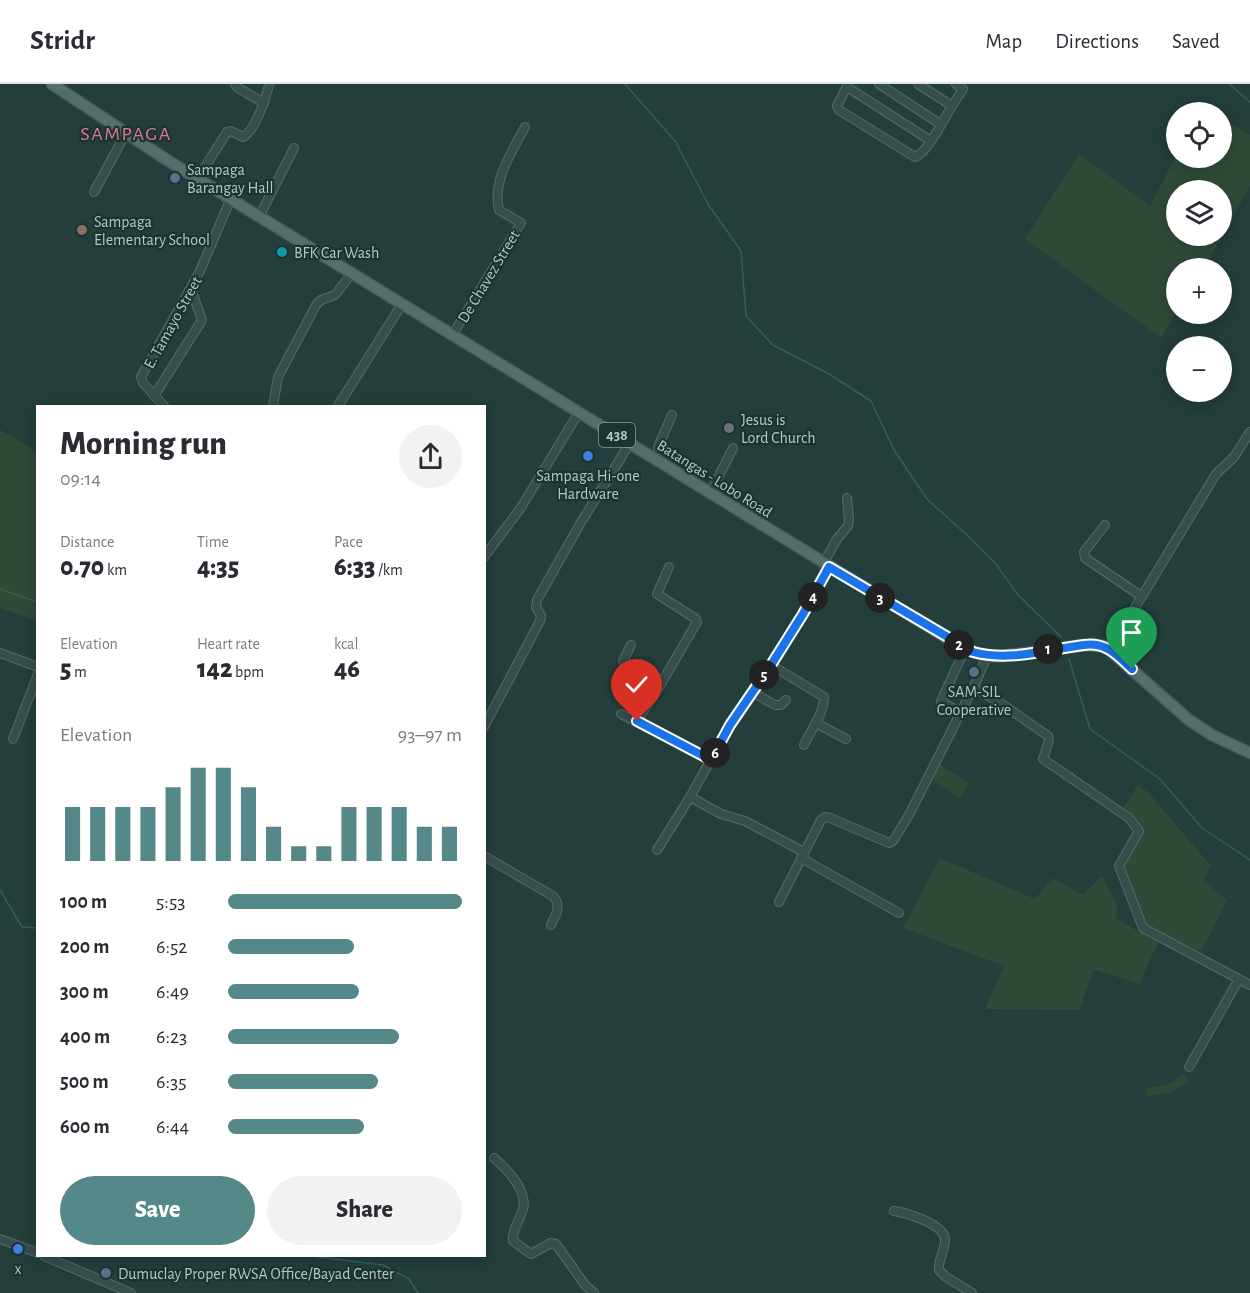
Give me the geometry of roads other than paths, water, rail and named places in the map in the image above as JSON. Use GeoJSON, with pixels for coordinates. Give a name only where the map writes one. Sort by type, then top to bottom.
{"type":"FeatureCollection","features":[{"type":"Feature","properties":{"kind":"main road","name":"Batangas - Lobo Road"},"geometry":{"type":"LineString","coordinates":[[52,84],[198,178],[630,443],[655,451],[710,493],[965,649],[987,656],[1003,656],[1090,644],[1110,649]]}},
{"type":"Feature","properties":{"kind":"main road"},"geometry":{"type":"LineString","coordinates":[[1110,649],[1194,724],[1250,753]]}},
{"type":"Feature","properties":{"kind":"street"},"geometry":{"type":"LineString","coordinates":[[235,84],[264,103]]}},
{"type":"Feature","properties":{"kind":"street"},"geometry":{"type":"LineString","coordinates":[[879,84],[940,124]]}},
{"type":"Feature","properties":{"kind":"street"},"geometry":{"type":"LineString","coordinates":[[918,84],[952,106]]}},
{"type":"Feature","properties":{"kind":"street"},"geometry":{"type":"LineString","coordinates":[[198,178],[227,132],[243,137],[249,134],[264,103],[269,85]]}},
{"type":"Feature","properties":{"kind":"street"},"geometry":{"type":"LineString","coordinates":[[931,141],[848,86],[838,102],[839,110],[915,157],[921,154],[931,141],[962,86]]}},
{"type":"Feature","properties":{"kind":"street","name":"De Chavez Street"},"geometry":{"type":"LineString","coordinates":[[453,334],[520,223],[499,210],[496,200],[502,170],[525,127]]}},
{"type":"Feature","properties":{"kind":"street"},"geometry":{"type":"LineString","coordinates":[[94,192],[126,133]]}},
{"type":"Feature","properties":{"kind":"street"},"geometry":{"type":"LineString","coordinates":[[260,215],[294,148]]}},
{"type":"Feature","properties":{"kind":"street","name":"E. Tamayo Street"},"geometry":{"type":"LineString","coordinates":[[163,405],[143,383],[141,377],[191,289],[231,198]]}},
{"type":"Feature","properties":{"kind":"street"},"geometry":{"type":"LineString","coordinates":[[273,405],[278,377],[316,305],[321,300],[335,295],[352,273]]}},
{"type":"Feature","properties":{"kind":"street"},"geometry":{"type":"LineString","coordinates":[[154,396],[202,320],[191,289]]}},
{"type":"Feature","properties":{"kind":"street"},"geometry":{"type":"LineString","coordinates":[[339,405],[402,304]]}},
{"type":"Feature","properties":{"kind":"street"},"geometry":{"type":"LineString","coordinates":[[486,554],[520,509],[579,411]]}},
{"type":"Feature","properties":{"kind":"street"},"geometry":{"type":"LineString","coordinates":[[655,451],[672,415]]}},
{"type":"Feature","properties":{"kind":"street"},"geometry":{"type":"LineString","coordinates":[[1110,649],[1216,474],[1234,457],[1250,432]]}},
{"type":"Feature","properties":{"kind":"street"},"geometry":{"type":"LineString","coordinates":[[486,723],[540,621],[541,616],[536,607],[537,600],[630,443]]}},
{"type":"Feature","properties":{"kind":"street"},"geometry":{"type":"LineString","coordinates":[[710,493],[733,448]]}},
{"type":"Feature","properties":{"kind":"street"},"geometry":{"type":"LineString","coordinates":[[657,850],[730,725],[803,614],[837,539],[848,526],[847,498]]}},
{"type":"Feature","properties":{"kind":"street"},"geometry":{"type":"LineString","coordinates":[[1105,525],[1084,552],[1085,558],[1141,596]]}},
{"type":"Feature","properties":{"kind":"street"},"geometry":{"type":"LineString","coordinates":[[637,721],[697,622],[696,619],[657,594],[669,567]]}},
{"type":"Feature","properties":{"kind":"street"},"geometry":{"type":"LineString","coordinates":[[632,645],[623,661],[662,682]]}},
{"type":"Feature","properties":{"kind":"street"},"geometry":{"type":"LineString","coordinates":[[960,713],[941,701],[965,649]]}},
{"type":"Feature","properties":{"kind":"street"},"geometry":{"type":"LineString","coordinates":[[0,653],[36,666]]}},
{"type":"Feature","properties":{"kind":"street"},"geometry":{"type":"LineString","coordinates":[[779,902],[821,820],[825,817],[889,843],[893,841],[909,815],[974,688],[987,656]]}},
{"type":"Feature","properties":{"kind":"street"},"geometry":{"type":"LineString","coordinates":[[771,665],[824,697],[824,704],[804,745]]}},
{"type":"Feature","properties":{"kind":"street"},"geometry":{"type":"LineString","coordinates":[[13,739],[36,679]]}},
{"type":"Feature","properties":{"kind":"street"},"geometry":{"type":"LineString","coordinates":[[974,688],[1002,704],[1048,736],[1049,741],[1043,759],[1135,824],[1139,831],[1119,866],[1143,928],[1250,985]]}},
{"type":"Feature","properties":{"kind":"street"},"geometry":{"type":"LineString","coordinates":[[752,692],[775,705],[782,705],[786,700]]}},
{"type":"Feature","properties":{"kind":"street"},"geometry":{"type":"LineString","coordinates":[[621,714],[711,760]]}},
{"type":"Feature","properties":{"kind":"street"},"geometry":{"type":"LineString","coordinates":[[816,723],[846,739]]}},
{"type":"Feature","properties":{"kind":"street"},"geometry":{"type":"LineString","coordinates":[[690,797],[721,814],[746,821],[899,913]]}},
{"type":"Feature","properties":{"kind":"street"},"geometry":{"type":"LineString","coordinates":[[486,857],[553,896],[559,908],[551,925]]}},
{"type":"Feature","properties":{"kind":"street"},"geometry":{"type":"LineString","coordinates":[[1189,1067],[1239,979]]}},
{"type":"Feature","properties":{"kind":"street"},"geometry":{"type":"LineString","coordinates":[[494,1158],[506,1168],[524,1200],[513,1241],[531,1254],[551,1243],[556,1244],[585,1285],[594,1293]]}},
{"type":"Feature","properties":{"kind":"street"},"geometry":{"type":"LineString","coordinates":[[894,1211],[921,1218],[943,1234],[945,1240],[939,1270],[972,1293]]}},
{"type":"Feature","properties":{"kind":"street"},"geometry":{"type":"LineString","coordinates":[[0,1239],[36,1252]]}},
{"type":"Feature","properties":{"kind":"street"},"geometry":{"type":"LineString","coordinates":[[46,1257],[129,1293]]}},
{"type":"Feature","properties":{"kind":"waterway"},"geometry":{"type":"LineString","coordinates":[[625,84],[675,141],[708,204],[741,251],[746,316],[773,345],[829,374],[871,401],[894,450],[927,499],[996,564],[1018,595],[1061,637]]}},
{"type":"Feature","properties":{"kind":"waterway"},"geometry":{"type":"LineString","coordinates":[[1229,84],[1250,102]]}},
{"type":"Feature","properties":{"kind":"waterway"},"geometry":{"type":"LineString","coordinates":[[0,589],[36,601]]}},
{"type":"Feature","properties":{"kind":"waterway"},"geometry":{"type":"LineString","coordinates":[[1069,659],[1090,729],[1160,779],[1202,828],[1250,860]]}},
{"type":"Feature","properties":{"kind":"waterway"},"geometry":{"type":"LineString","coordinates":[[0,890],[22,927],[36,928]]}},
{"type":"Feature","properties":{"kind":"waterway"},"geometry":{"type":"LineString","coordinates":[[319,1257],[383,1265],[409,1279],[418,1293]]}},
{"type":"Feature","properties":{"kind":"place","name":"Sampaga Barangay Hall"},"geometry":{"type":"Point","coordinates":[175,178]}},
{"type":"Feature","properties":{"kind":"place","name":"Sampaga Elementary School"},"geometry":{"type":"Point","coordinates":[82,230]}},
{"type":"Feature","properties":{"kind":"place","name":"BFK Car Wash"},"geometry":{"type":"Point","coordinates":[282,252]}},
{"type":"Feature","properties":{"kind":"place","name":"Jesus is Lord Church"},"geometry":{"type":"Point","coordinates":[729,428]}},
{"type":"Feature","properties":{"kind":"place","name":"Sampaga Hi-one Hardware"},"geometry":{"type":"Point","coordinates":[588,456]}},
{"type":"Feature","properties":{"kind":"place","name":"SAM-SIL Cooperative"},"geometry":{"type":"Point","coordinates":[974,672]}},
{"type":"Feature","properties":{"kind":"place","name":"x"},"geometry":{"type":"Point","coordinates":[18,1249]}},
{"type":"Feature","properties":{"kind":"place","name":"Dumuclay Proper RWSA Office/Bayad Center"},"geometry":{"type":"Point","coordinates":[106,1273]}},
{"type":"Feature","properties":{"kind":"district","name":"SAMPAGA"},"geometry":{"type":"Point","coordinates":[126,133]}}]}
